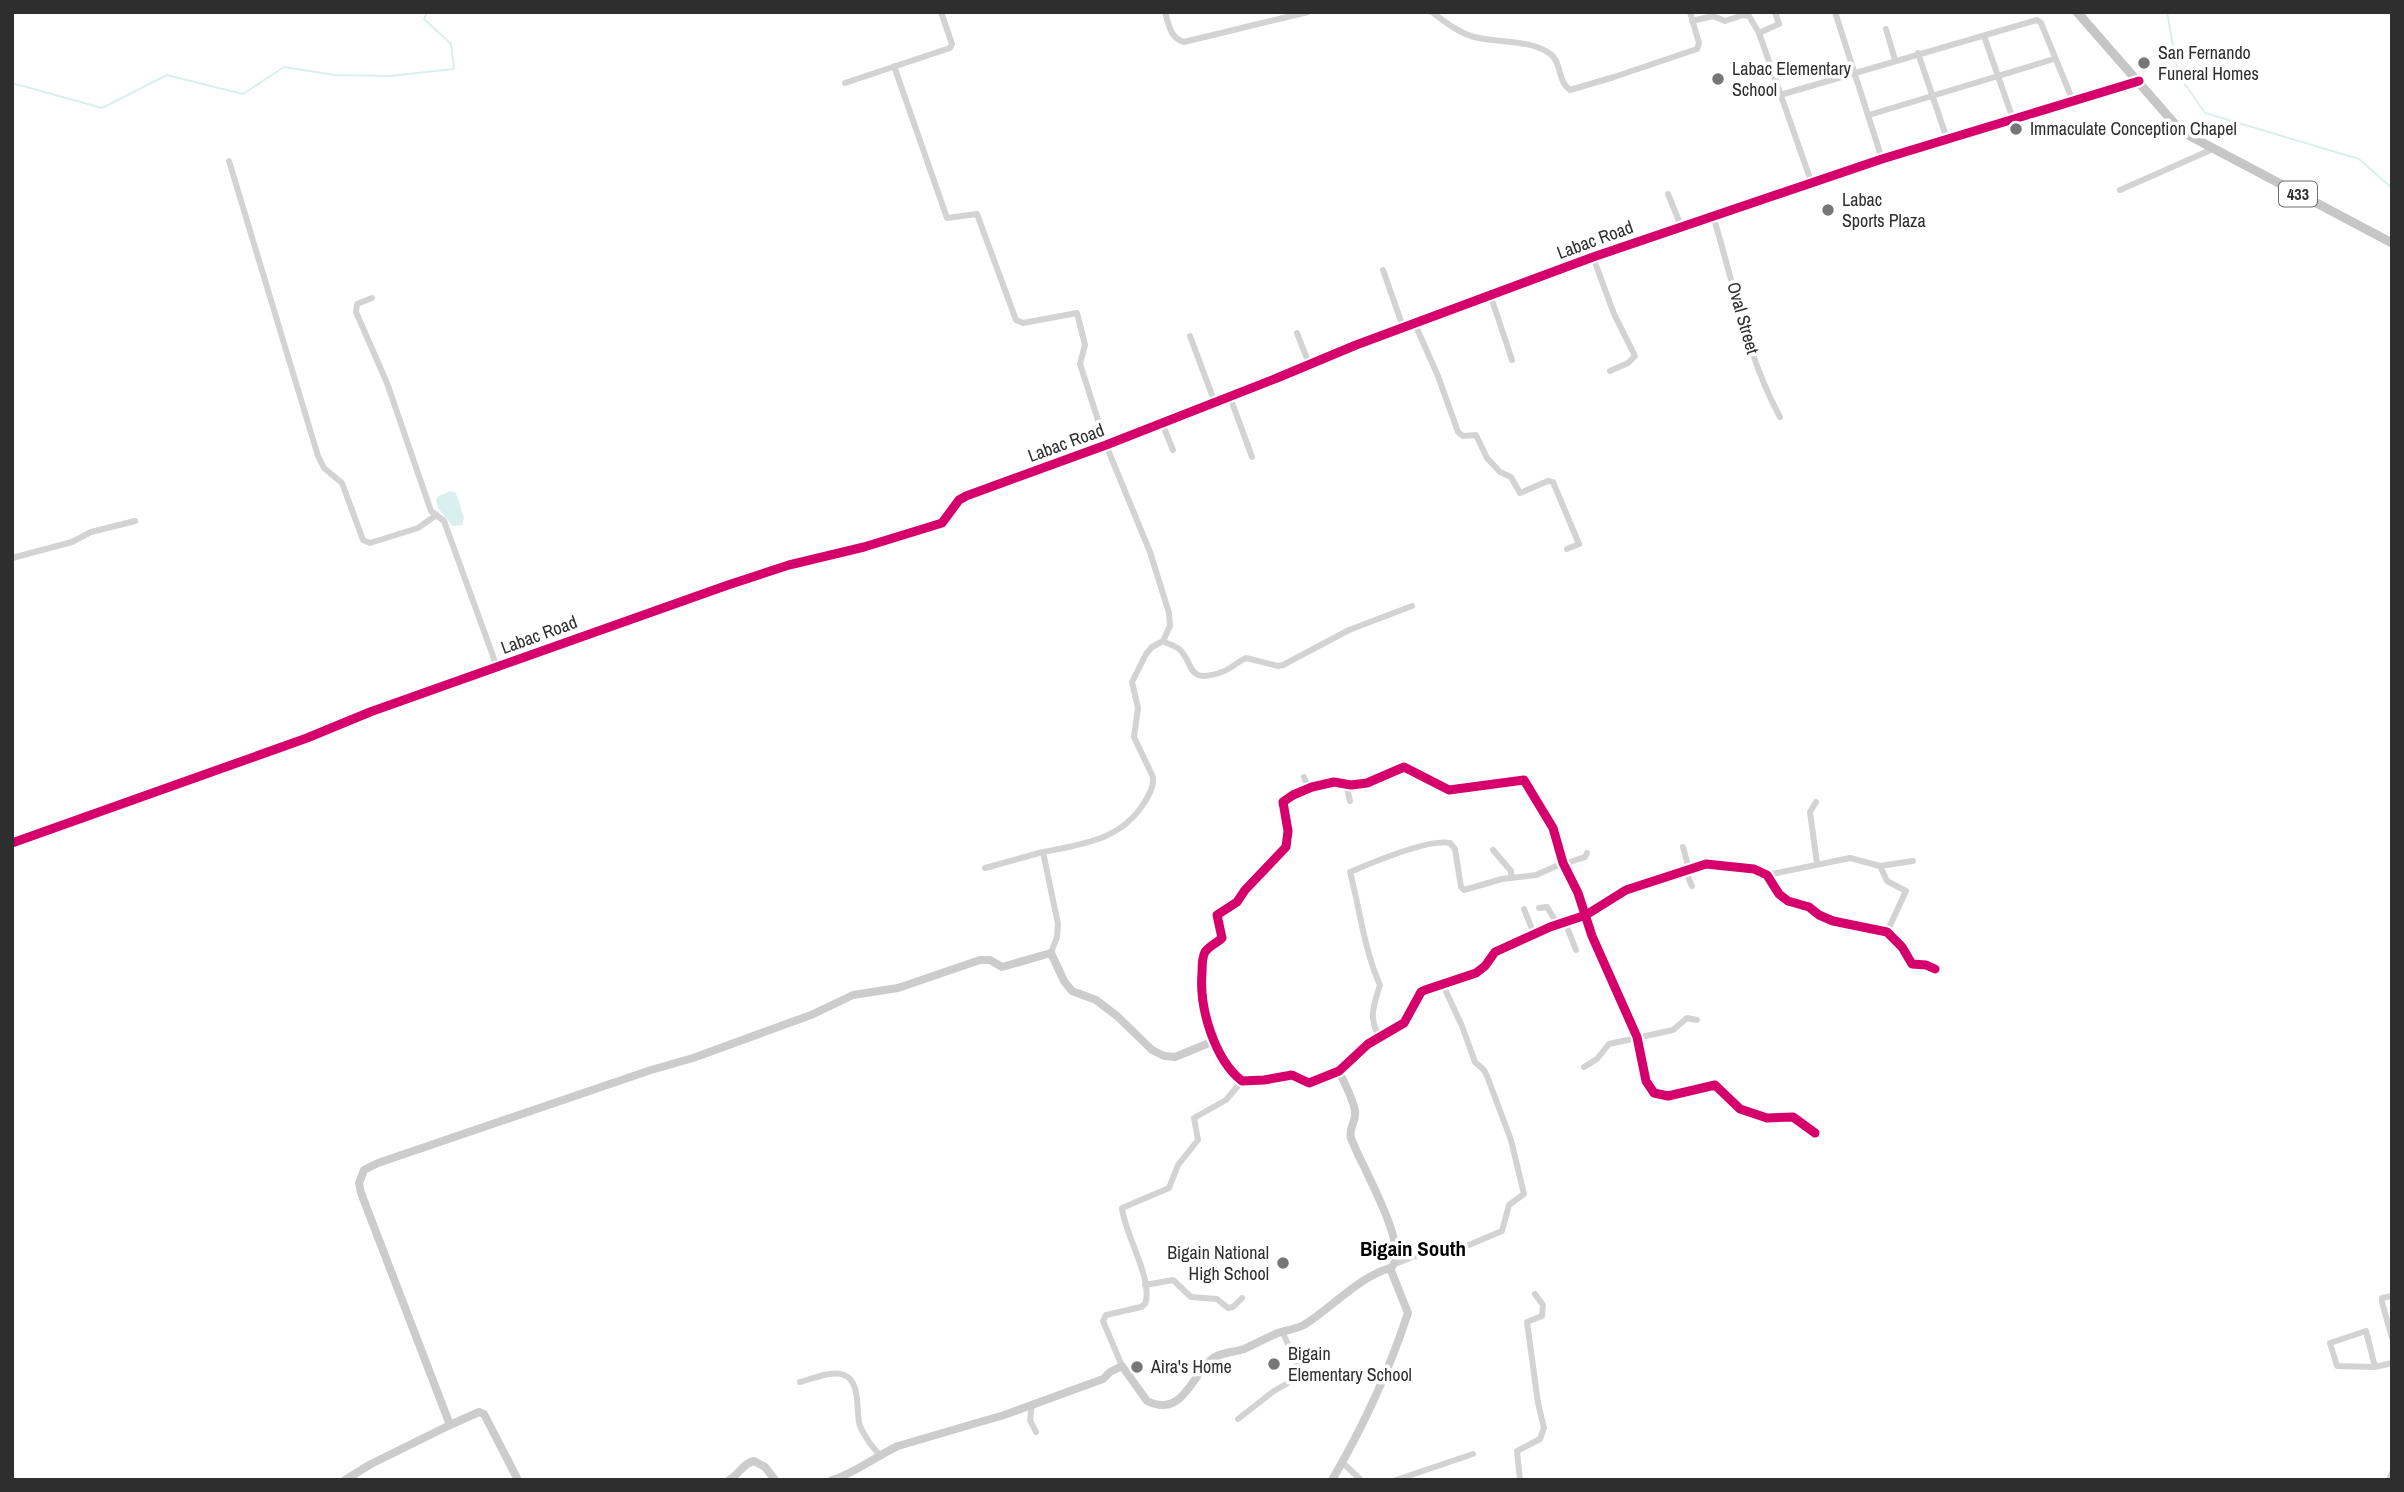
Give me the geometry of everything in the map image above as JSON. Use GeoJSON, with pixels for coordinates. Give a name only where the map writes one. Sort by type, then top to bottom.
{"type":"FeatureCollection","features":[{"type":"Feature","properties":{"kind":"main road","name":"433"},"geometry":{"type":"LineString","coordinates":[[2077,12],[2174,123],[2213,149],[2392,243]]}},
{"type":"Feature","properties":{"kind":"street"},"geometry":{"type":"LineString","coordinates":[[845,83],[950,48],[941,12]]}},
{"type":"Feature","properties":{"kind":"street"},"geometry":{"type":"LineString","coordinates":[[1164,12],[1172,36],[1184,42],[1308,12]]}},
{"type":"Feature","properties":{"kind":"street"},"geometry":{"type":"LineString","coordinates":[[1432,12],[1465,34],[1531,46],[1551,54],[1562,81],[1570,90],[1698,49],[1699,43],[1690,12]]}},
{"type":"Feature","properties":{"kind":"street"},"geometry":{"type":"LineString","coordinates":[[1692,21],[1713,16],[1725,21],[1758,12]]}},
{"type":"Feature","properties":{"kind":"street"},"geometry":{"type":"LineString","coordinates":[[1759,33],[1779,24],[1775,12]]}},
{"type":"Feature","properties":{"kind":"street"},"geometry":{"type":"LineString","coordinates":[[1826,12],[1836,15],[1882,159]]}},
{"type":"Feature","properties":{"kind":"street"},"geometry":{"type":"LineString","coordinates":[[1749,16],[1759,33],[1811,184]]}},
{"type":"Feature","properties":{"kind":"street"},"geometry":{"type":"LineString","coordinates":[[1780,95],[2037,20],[2041,23],[2073,101]]}},
{"type":"Feature","properties":{"kind":"street"},"geometry":{"type":"LineString","coordinates":[[1886,29],[1895,60]]}},
{"type":"Feature","properties":{"kind":"street"},"geometry":{"type":"LineString","coordinates":[[1984,36],[2013,119]]}},
{"type":"Feature","properties":{"kind":"street"},"geometry":{"type":"LineString","coordinates":[[1918,53],[1947,139]]}},
{"type":"Feature","properties":{"kind":"street"},"geometry":{"type":"LineString","coordinates":[[1870,115],[2054,59]]}},
{"type":"Feature","properties":{"kind":"street"},"geometry":{"type":"LineString","coordinates":[[894,66],[947,218],[977,214],[1016,320],[1023,323],[1077,313],[1085,345],[1080,364],[1106,445],[1150,552],[1166,603],[1170,626],[1163,641],[1146,654],[1132,682],[1138,708],[1134,737],[1154,780],[1146,800],[1130,822],[1114,834],[985,869]]}},
{"type":"Feature","properties":{"kind":"street","name":"Labac Road"},"geometry":{"type":"LineString","coordinates":[[12,843],[307,738],[370,712],[775,569],[864,547],[942,523],[959,500],[966,496],[1162,424],[1414,322],[1593,257],[1882,159],[2139,81]]}},
{"type":"Feature","properties":{"kind":"street"},"geometry":{"type":"LineString","coordinates":[[2120,190],[2213,149]]}},
{"type":"Feature","properties":{"kind":"street"},"geometry":{"type":"LineString","coordinates":[[229,161],[318,456],[324,468],[342,483],[363,540],[370,543],[388,539],[418,528],[435,516]]}},
{"type":"Feature","properties":{"kind":"street"},"geometry":{"type":"LineString","coordinates":[[1668,194],[1681,226]]}},
{"type":"Feature","properties":{"kind":"street","name":"Oval Street"},"geometry":{"type":"LineString","coordinates":[[1713,216],[1751,351],[1765,390],[1780,417]]}},
{"type":"Feature","properties":{"kind":"street"},"geometry":{"type":"LineString","coordinates":[[1593,257],[1614,314],[1635,356],[1628,363],[1609,371]]}},
{"type":"Feature","properties":{"kind":"street"},"geometry":{"type":"LineString","coordinates":[[1383,270],[1403,327]]}},
{"type":"Feature","properties":{"kind":"street"},"geometry":{"type":"LineString","coordinates":[[1490,294],[1512,360]]}},
{"type":"Feature","properties":{"kind":"street"},"geometry":{"type":"LineString","coordinates":[[372,298],[357,304],[356,313],[387,383],[431,511],[444,521],[497,667]]}},
{"type":"Feature","properties":{"kind":"street"},"geometry":{"type":"LineString","coordinates":[[1414,322],[1438,376],[1458,432],[1463,436],[1476,435],[1487,458],[1500,472],[1511,477],[1520,493],[1548,481],[1553,482],[1579,544],[1567,549]]}},
{"type":"Feature","properties":{"kind":"street"},"geometry":{"type":"LineString","coordinates":[[1297,333],[1309,364]]}},
{"type":"Feature","properties":{"kind":"street"},"geometry":{"type":"LineString","coordinates":[[1190,336],[1215,403]]}},
{"type":"Feature","properties":{"kind":"street"},"geometry":{"type":"LineString","coordinates":[[1230,397],[1252,457]]}},
{"type":"Feature","properties":{"kind":"street"},"geometry":{"type":"LineString","coordinates":[[1162,424],[1173,450]]}},
{"type":"Feature","properties":{"kind":"street"},"geometry":{"type":"LineString","coordinates":[[12,558],[72,542],[91,532],[135,521]]}},
{"type":"Feature","properties":{"kind":"street"},"geometry":{"type":"LineString","coordinates":[[1163,641],[1179,649],[1192,671],[1209,676],[1246,658],[1283,665],[1349,630],[1412,606]]}},
{"type":"Feature","properties":{"kind":"street"},"geometry":{"type":"LineString","coordinates":[[1242,1081],[1214,1041],[1202,1007],[1201,975],[1206,951],[1222,938],[1217,915],[1237,902],[1286,847],[1288,831],[1283,802],[1293,794],[1334,782],[1367,783],[1404,767],[1449,790],[1524,780],[1551,822],[1563,864],[1637,1037],[1646,1083],[1654,1093],[1668,1096],[1715,1085],[1740,1109],[1767,1118],[1793,1117],[1815,1133]]}},
{"type":"Feature","properties":{"kind":"street"},"geometry":{"type":"LineString","coordinates":[[1304,777],[1308,788]]}},
{"type":"Feature","properties":{"kind":"street"},"geometry":{"type":"LineString","coordinates":[[1346,784],[1350,801]]}},
{"type":"Feature","properties":{"kind":"street"},"geometry":{"type":"LineString","coordinates":[[1816,802],[1810,812],[1817,864]]}},
{"type":"Feature","properties":{"kind":"street"},"geometry":{"type":"LineString","coordinates":[[1379,1037],[1371,1015],[1374,999],[1381,985],[1370,960],[1350,872],[1413,848],[1443,841],[1450,843],[1454,849],[1461,887],[1464,890],[1511,877],[1525,878],[1536,875],[1585,857],[1587,853]]}},
{"type":"Feature","properties":{"kind":"street"},"geometry":{"type":"LineString","coordinates":[[1683,847],[1692,886]]}},
{"type":"Feature","properties":{"kind":"street"},"geometry":{"type":"LineString","coordinates":[[1493,850],[1511,871],[1511,877]]}},
{"type":"Feature","properties":{"kind":"street"},"geometry":{"type":"LineString","coordinates":[[1043,852],[1058,924],[1051,953],[1064,981],[1072,990],[1096,1000],[1152,1050],[1164,1056],[1175,1057],[1214,1041]]}},
{"type":"Feature","properties":{"kind":"street"},"geometry":{"type":"LineString","coordinates":[[1443,985],[1475,1062],[1487,1076],[1511,1140],[1524,1194],[1509,1205],[1502,1231],[1443,1256],[1431,1251],[1425,1252],[1368,1277],[1305,1324],[1282,1331],[1243,1350],[1214,1357],[1184,1394],[1168,1404],[1153,1404],[1147,1401],[1122,1367],[1103,1321],[1106,1315],[1145,1304],[1147,1300],[1122,1208],[1169,1188],[1178,1165],[1198,1140],[1194,1118],[1226,1100],[1242,1081],[1293,1074],[1310,1083],[1339,1071],[1379,1037],[1404,1023],[1421,992],[1476,972],[1485,966],[1495,952],[1586,915],[1626,890],[1687,869],[1710,864],[1747,867],[1767,875],[1856,858],[1880,866],[1913,861]]}},
{"type":"Feature","properties":{"kind":"street"},"geometry":{"type":"LineString","coordinates":[[1880,866],[1886,881],[1906,891],[1887,932]]}},
{"type":"Feature","properties":{"kind":"street"},"geometry":{"type":"LineString","coordinates":[[1767,875],[1779,894],[1788,901],[1809,907],[1833,921],[1887,932],[1902,947],[1912,964],[1935,969]]}},
{"type":"Feature","properties":{"kind":"street"},"geometry":{"type":"LineString","coordinates":[[1539,908],[1547,907],[1561,923],[1576,950]]}},
{"type":"Feature","properties":{"kind":"street"},"geometry":{"type":"LineString","coordinates":[[1524,909],[1534,934]]}},
{"type":"Feature","properties":{"kind":"street"},"geometry":{"type":"LineString","coordinates":[[450,1425],[361,1193],[359,1184],[364,1170],[651,1070],[693,1058],[811,1014],[853,995],[898,988],[980,960],[990,960],[1002,967],[1051,953]]}},
{"type":"Feature","properties":{"kind":"street"},"geometry":{"type":"LineString","coordinates":[[1584,1068],[1597,1059],[1609,1044],[1673,1030],[1687,1018],[1697,1020]]}},
{"type":"Feature","properties":{"kind":"street"},"geometry":{"type":"LineString","coordinates":[[1332,1480],[1390,1366],[1400,1332],[1408,1316],[1392,1266],[1397,1254],[1391,1231],[1351,1137],[1355,1113],[1339,1071]]}},
{"type":"Feature","properties":{"kind":"street"},"geometry":{"type":"LineString","coordinates":[[1145,1285],[1173,1280],[1191,1297],[1217,1299],[1228,1308],[1242,1298]]}},
{"type":"Feature","properties":{"kind":"street"},"geometry":{"type":"LineString","coordinates":[[1520,1480],[1517,1451],[1540,1439],[1544,1429],[1527,1322],[1542,1315],[1543,1305],[1535,1294]]}},
{"type":"Feature","properties":{"kind":"street"},"geometry":{"type":"LineString","coordinates":[[2392,1296],[2382,1298],[2392,1338]]}},
{"type":"Feature","properties":{"kind":"street"},"geometry":{"type":"LineString","coordinates":[[1238,1419],[1274,1391],[1302,1376],[1282,1331]]}},
{"type":"Feature","properties":{"kind":"street"},"geometry":{"type":"LineString","coordinates":[[2375,1367],[2366,1331],[2330,1342],[2337,1366],[2375,1367],[2392,1363]]}},
{"type":"Feature","properties":{"kind":"street"},"geometry":{"type":"LineString","coordinates":[[832,1480],[898,1446],[981,1422],[1103,1378],[1110,1371],[1122,1367]]}},
{"type":"Feature","properties":{"kind":"street"},"geometry":{"type":"LineString","coordinates":[[800,1382],[836,1374],[847,1377],[853,1383],[861,1429],[879,1454]]}},
{"type":"Feature","properties":{"kind":"street"},"geometry":{"type":"LineString","coordinates":[[1032,1404],[1030,1420],[1036,1432]]}},
{"type":"Feature","properties":{"kind":"street"},"geometry":{"type":"LineString","coordinates":[[345,1480],[371,1464],[479,1412],[484,1414],[518,1480]]}},
{"type":"Feature","properties":{"kind":"street"},"geometry":{"type":"LineString","coordinates":[[1396,1480],[1473,1454]]}},
{"type":"Feature","properties":{"kind":"street"},"geometry":{"type":"LineString","coordinates":[[729,1480],[747,1463],[754,1461],[765,1467],[775,1480]]}},
{"type":"Feature","properties":{"kind":"street"},"geometry":{"type":"LineString","coordinates":[[1342,1462],[1361,1480]]}},
{"type":"Feature","properties":{"kind":"street"},"geometry":{"type":"LineString","coordinates":[[2389,1480],[2392,1473]]}},
{"type":"Feature","properties":{"kind":"shaded area"},"geometry":{"type":"Polygon","coordinates":[[[450,491],[456,493],[464,518],[462,525],[452,526],[437,506],[437,497],[450,491]]]}},
{"type":"Feature","properties":{"kind":"waterway"},"geometry":{"type":"LineString","coordinates":[[12,83],[102,108],[167,75],[243,94],[284,67],[335,75],[390,76],[454,69],[451,44],[424,19],[427,12]]}},
{"type":"Feature","properties":{"kind":"waterway"},"geometry":{"type":"LineString","coordinates":[[2167,12],[2178,74],[2205,113],[2359,159],[2392,188]]}},
{"type":"Feature","properties":{"kind":"cycle path"},"geometry":{"type":"LineString","coordinates":[[12,843],[728,585],[789,565],[864,547],[942,523],[959,500],[966,496],[1106,445],[1356,345],[1593,257],[1882,159],[2139,81]]}},
{"type":"Feature","properties":{"kind":"cycle path"},"geometry":{"type":"LineString","coordinates":[[1815,1133],[1793,1117],[1767,1118],[1740,1109],[1715,1085],[1668,1096],[1654,1093],[1646,1081],[1637,1037],[1592,936],[1578,893],[1563,863],[1553,828],[1524,780],[1449,790],[1404,767],[1367,783],[1351,785],[1334,782],[1293,795],[1283,802],[1288,831],[1286,847],[1237,902],[1217,915],[1222,938],[1207,950],[1203,957],[1202,986],[1206,1016],[1216,1046],[1232,1071],[1242,1081],[1292,1075],[1309,1083],[1339,1071],[1368,1044],[1404,1023],[1421,992],[1476,973],[1495,952],[1550,927],[1586,915],[1626,890],[1706,864],[1754,869],[1767,875],[1779,894],[1788,901],[1809,907],[1833,921],[1887,932],[1902,947],[1912,964],[1935,969]]}},
{"type":"Feature","properties":{"kind":"place","name":"San Fernando Funeral Homes"},"geometry":{"type":"Point","coordinates":[2144,63]}},
{"type":"Feature","properties":{"kind":"place","name":"Labac Elementary School"},"geometry":{"type":"Point","coordinates":[1718,79]}},
{"type":"Feature","properties":{"kind":"place","name":"Immaculate Conception Chapel"},"geometry":{"type":"Point","coordinates":[2016,129]}},
{"type":"Feature","properties":{"kind":"place","name":"Labac Sports Plaza"},"geometry":{"type":"Point","coordinates":[1828,210]}},
{"type":"Feature","properties":{"kind":"place","name":"Bigain National High School"},"geometry":{"type":"Point","coordinates":[1283,1263]}},
{"type":"Feature","properties":{"kind":"place","name":"Bigain Elementary School"},"geometry":{"type":"Point","coordinates":[1274,1364]}},
{"type":"Feature","properties":{"kind":"place","name":"Aira's Home"},"geometry":{"type":"Point","coordinates":[1137,1367]}},
{"type":"Feature","properties":{"kind":"district","name":"Bigain South"},"geometry":{"type":"Point","coordinates":[1413,1249]}}]}
